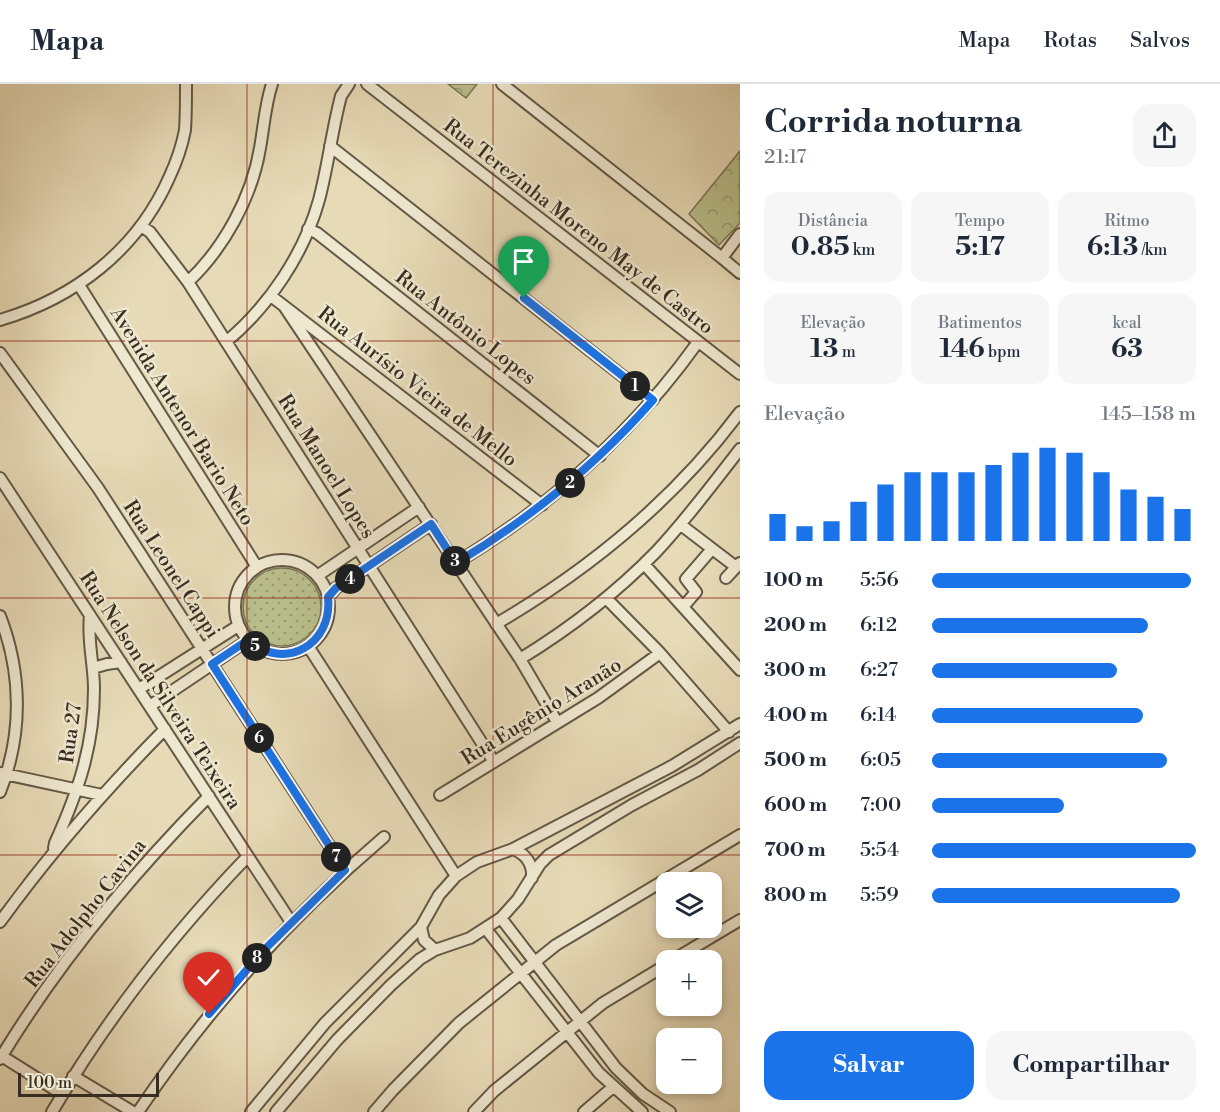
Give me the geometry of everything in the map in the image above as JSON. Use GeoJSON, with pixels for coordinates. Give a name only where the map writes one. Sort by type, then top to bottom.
{"type":"FeatureCollection","features":[{"type":"Feature","properties":{"kind":"street"},"geometry":{"type":"LineString","coordinates":[[0,320],[33,310],[79,285],[109,261],[141,226],[166,185],[180,150],[184,132],[186,84]]}},
{"type":"Feature","properties":{"kind":"street"},"geometry":{"type":"LineString","coordinates":[[188,282],[199,272],[221,242],[246,195],[258,156],[264,114],[272,84]]}},
{"type":"Feature","properties":{"kind":"street"},"geometry":{"type":"LineString","coordinates":[[226,342],[245,326],[271,296],[296,255],[318,202],[341,96],[349,84]]}},
{"type":"Feature","properties":{"kind":"street","name":"Rua Terezinha Moreno May de Castro"},"geometry":{"type":"LineString","coordinates":[[367,84],[740,374]]}},
{"type":"Feature","properties":{"kind":"street"},"geometry":{"type":"LineString","coordinates":[[502,84],[740,273]]}},
{"type":"Feature","properties":{"kind":"street"},"geometry":{"type":"LineString","coordinates":[[330,146],[653,400]]}},
{"type":"Feature","properties":{"kind":"street","name":"Rua Manoel Lopes"},"geometry":{"type":"LineString","coordinates":[[141,226],[150,232],[188,282],[494,762]]}},
{"type":"Feature","properties":{"kind":"street","name":"Rua Antônio Lopes"},"geometry":{"type":"LineString","coordinates":[[308,229],[317,233],[600,456]]}},
{"type":"Feature","properties":{"kind":"street"},"geometry":{"type":"LineString","coordinates":[[722,258],[740,234]]}},
{"type":"Feature","properties":{"kind":"street","name":"Avenida Antenor Bario Neto"},"geometry":{"type":"LineString","coordinates":[[79,285],[257,567]]}},
{"type":"Feature","properties":{"kind":"street","name":"Rua Aurísio Vieira de Mello"},"geometry":{"type":"LineString","coordinates":[[271,296],[542,505]]}},
{"type":"Feature","properties":{"kind":"street"},"geometry":{"type":"LineString","coordinates":[[284,306],[520,659],[557,722]]}},
{"type":"Feature","properties":{"kind":"street"},"geometry":{"type":"LineString","coordinates":[[456,563],[500,536],[542,505],[600,456],[653,400],[698,342]]}},
{"type":"Feature","properties":{"kind":"street","name":"Rua Leonel Cappi"},"geometry":{"type":"LineString","coordinates":[[0,353],[98,488],[345,870]]}},
{"type":"Feature","properties":{"kind":"street"},"geometry":{"type":"LineString","coordinates":[[496,624],[575,573],[624,535],[695,466],[740,412]]}},
{"type":"Feature","properties":{"kind":"street"},"geometry":{"type":"LineString","coordinates":[[520,659],[561,633],[606,598],[644,564],[688,515],[740,449]]}},
{"type":"Feature","properties":{"kind":"street","name":"Rua Nelson da Silveira Teixeira"},"geometry":{"type":"LineString","coordinates":[[0,479],[291,921]]}},
{"type":"Feature","properties":{"kind":"street"},"geometry":{"type":"LineString","coordinates":[[317,576],[419,507]]}},
{"type":"Feature","properties":{"kind":"street"},"geometry":{"type":"LineString","coordinates":[[328,597],[336,588],[431,524]]}},
{"type":"Feature","properties":{"kind":"street"},"geometry":{"type":"LineString","coordinates":[[685,528],[738,565],[726,578]]}},
{"type":"Feature","properties":{"kind":"street"},"geometry":{"type":"LineString","coordinates":[[672,595],[686,581],[687,575],[712,549]]}},
{"type":"Feature","properties":{"kind":"street"},"geometry":{"type":"LineString","coordinates":[[273,561],[290,561],[305,566],[317,576],[328,597],[328,613],[324,628],[308,646],[294,652],[278,654],[261,650],[248,640],[238,626],[235,609],[237,593],[245,578],[257,567],[273,561]]}},
{"type":"Feature","properties":{"kind":"street"},"geometry":{"type":"LineString","coordinates":[[644,564],[740,670]]}},
{"type":"Feature","properties":{"kind":"street"},"geometry":{"type":"LineString","coordinates":[[683,607],[696,592],[686,581]]}},
{"type":"Feature","properties":{"kind":"street"},"geometry":{"type":"LineString","coordinates":[[606,598],[660,653],[729,732]]}},
{"type":"Feature","properties":{"kind":"street","name":"Rua 27"},"geometry":{"type":"LineString","coordinates":[[54,851],[54,843],[77,790],[85,764],[92,726],[93,668],[88,630],[90,615]]}},
{"type":"Feature","properties":{"kind":"street"},"geometry":{"type":"LineString","coordinates":[[0,616],[14,662],[18,696],[16,730],[3,773],[0,792]]}},
{"type":"Feature","properties":{"kind":"street"},"geometry":{"type":"LineString","coordinates":[[139,689],[238,626]]}},
{"type":"Feature","properties":{"kind":"street"},"geometry":{"type":"LineString","coordinates":[[150,706],[248,640]]}},
{"type":"Feature","properties":{"kind":"street"},"geometry":{"type":"LineString","coordinates":[[308,646],[456,876]]}},
{"type":"Feature","properties":{"kind":"street","name":"Rua Eugênio Aranão"},"geometry":{"type":"LineString","coordinates":[[440,795],[619,684],[660,653]]}},
{"type":"Feature","properties":{"kind":"street"},"geometry":{"type":"LineString","coordinates":[[93,668],[121,662]]}},
{"type":"Feature","properties":{"kind":"street"},"geometry":{"type":"LineString","coordinates":[[251,1112],[325,1023],[421,927],[435,900],[456,876],[483,859],[513,849],[664,771],[740,724]]}},
{"type":"Feature","properties":{"kind":"street"},"geometry":{"type":"LineString","coordinates":[[0,922],[54,851],[102,795],[165,729]]}},
{"type":"Feature","properties":{"kind":"street"},"geometry":{"type":"LineString","coordinates":[[276,1112],[311,1069],[363,1012],[420,959],[435,950],[459,943],[501,918],[518,899],[540,864],[549,855],[624,810],[698,770],[740,743]]}},
{"type":"Feature","properties":{"kind":"street"},"geometry":{"type":"LineString","coordinates":[[3,773],[102,795]]}},
{"type":"Feature","properties":{"kind":"street","name":"Rua Adolpho Cavina"},"geometry":{"type":"LineString","coordinates":[[1,1057],[47,987],[97,920],[151,856],[209,796]]}},
{"type":"Feature","properties":{"kind":"street"},"geometry":{"type":"LineString","coordinates":[[374,1112],[459,1023],[564,939],[740,835]]}},
{"type":"Feature","properties":{"kind":"street"},"geometry":{"type":"LineString","coordinates":[[138,1112],[209,1014],[291,921],[384,837]]}},
{"type":"Feature","properties":{"kind":"street"},"geometry":{"type":"LineString","coordinates":[[513,849],[522,853],[529,861],[532,878]]}},
{"type":"Feature","properties":{"kind":"street"},"geometry":{"type":"LineString","coordinates":[[52,1112],[73,1076],[116,1013],[162,952],[196,911],[248,856]]}},
{"type":"Feature","properties":{"kind":"street"},"geometry":{"type":"LineString","coordinates":[[501,918],[616,1068],[643,1094],[670,1112]]}},
{"type":"Feature","properties":{"kind":"street"},"geometry":{"type":"LineString","coordinates":[[690,950],[740,920]]}},
{"type":"Feature","properties":{"kind":"street"},"geometry":{"type":"LineString","coordinates":[[421,927],[424,940],[435,950]]}},
{"type":"Feature","properties":{"kind":"street"},"geometry":{"type":"LineString","coordinates":[[486,929],[599,1073],[642,1112]]}},
{"type":"Feature","properties":{"kind":"street"},"geometry":{"type":"LineString","coordinates":[[474,1112],[494,1091],[603,1003],[656,970]]}},
{"type":"Feature","properties":{"kind":"street"},"geometry":{"type":"LineString","coordinates":[[1,1057],[62,1094]]}},
{"type":"Feature","properties":{"kind":"street"},"geometry":{"type":"LineString","coordinates":[[73,1076],[133,1112]]}},
{"type":"Feature","properties":{"kind":"street"},"geometry":{"type":"LineString","coordinates":[[584,1112],[613,1087]]}},
{"type":"Feature","properties":{"kind":"green space"},"geometry":{"type":"Polygon","coordinates":[[[448,84],[477,84],[466,98],[448,84]]]}},
{"type":"Feature","properties":{"kind":"green space"},"geometry":{"type":"Polygon","coordinates":[[[740,151],[740,223],[719,245],[689,214],[740,151]]]}},
{"type":"Feature","properties":{"kind":"green space"},"geometry":{"type":"Polygon","coordinates":[[[282,568],[297,571],[310,579],[318,592],[321,607],[318,622],[310,635],[297,643],[282,646],[267,643],[254,635],[246,622],[243,607],[246,592],[254,579],[267,571],[282,568]]]}},
{"type":"Feature","properties":{"kind":"route"},"geometry":{"type":"LineString","coordinates":[[209,1014],[291,921],[345,870],[212,664],[248,640],[261,650],[278,654],[294,652],[308,646],[315,641],[324,628],[328,613],[328,597],[336,588],[431,524],[456,563],[522,521],[572,481],[636,420],[653,400],[524,298]]}}]}
